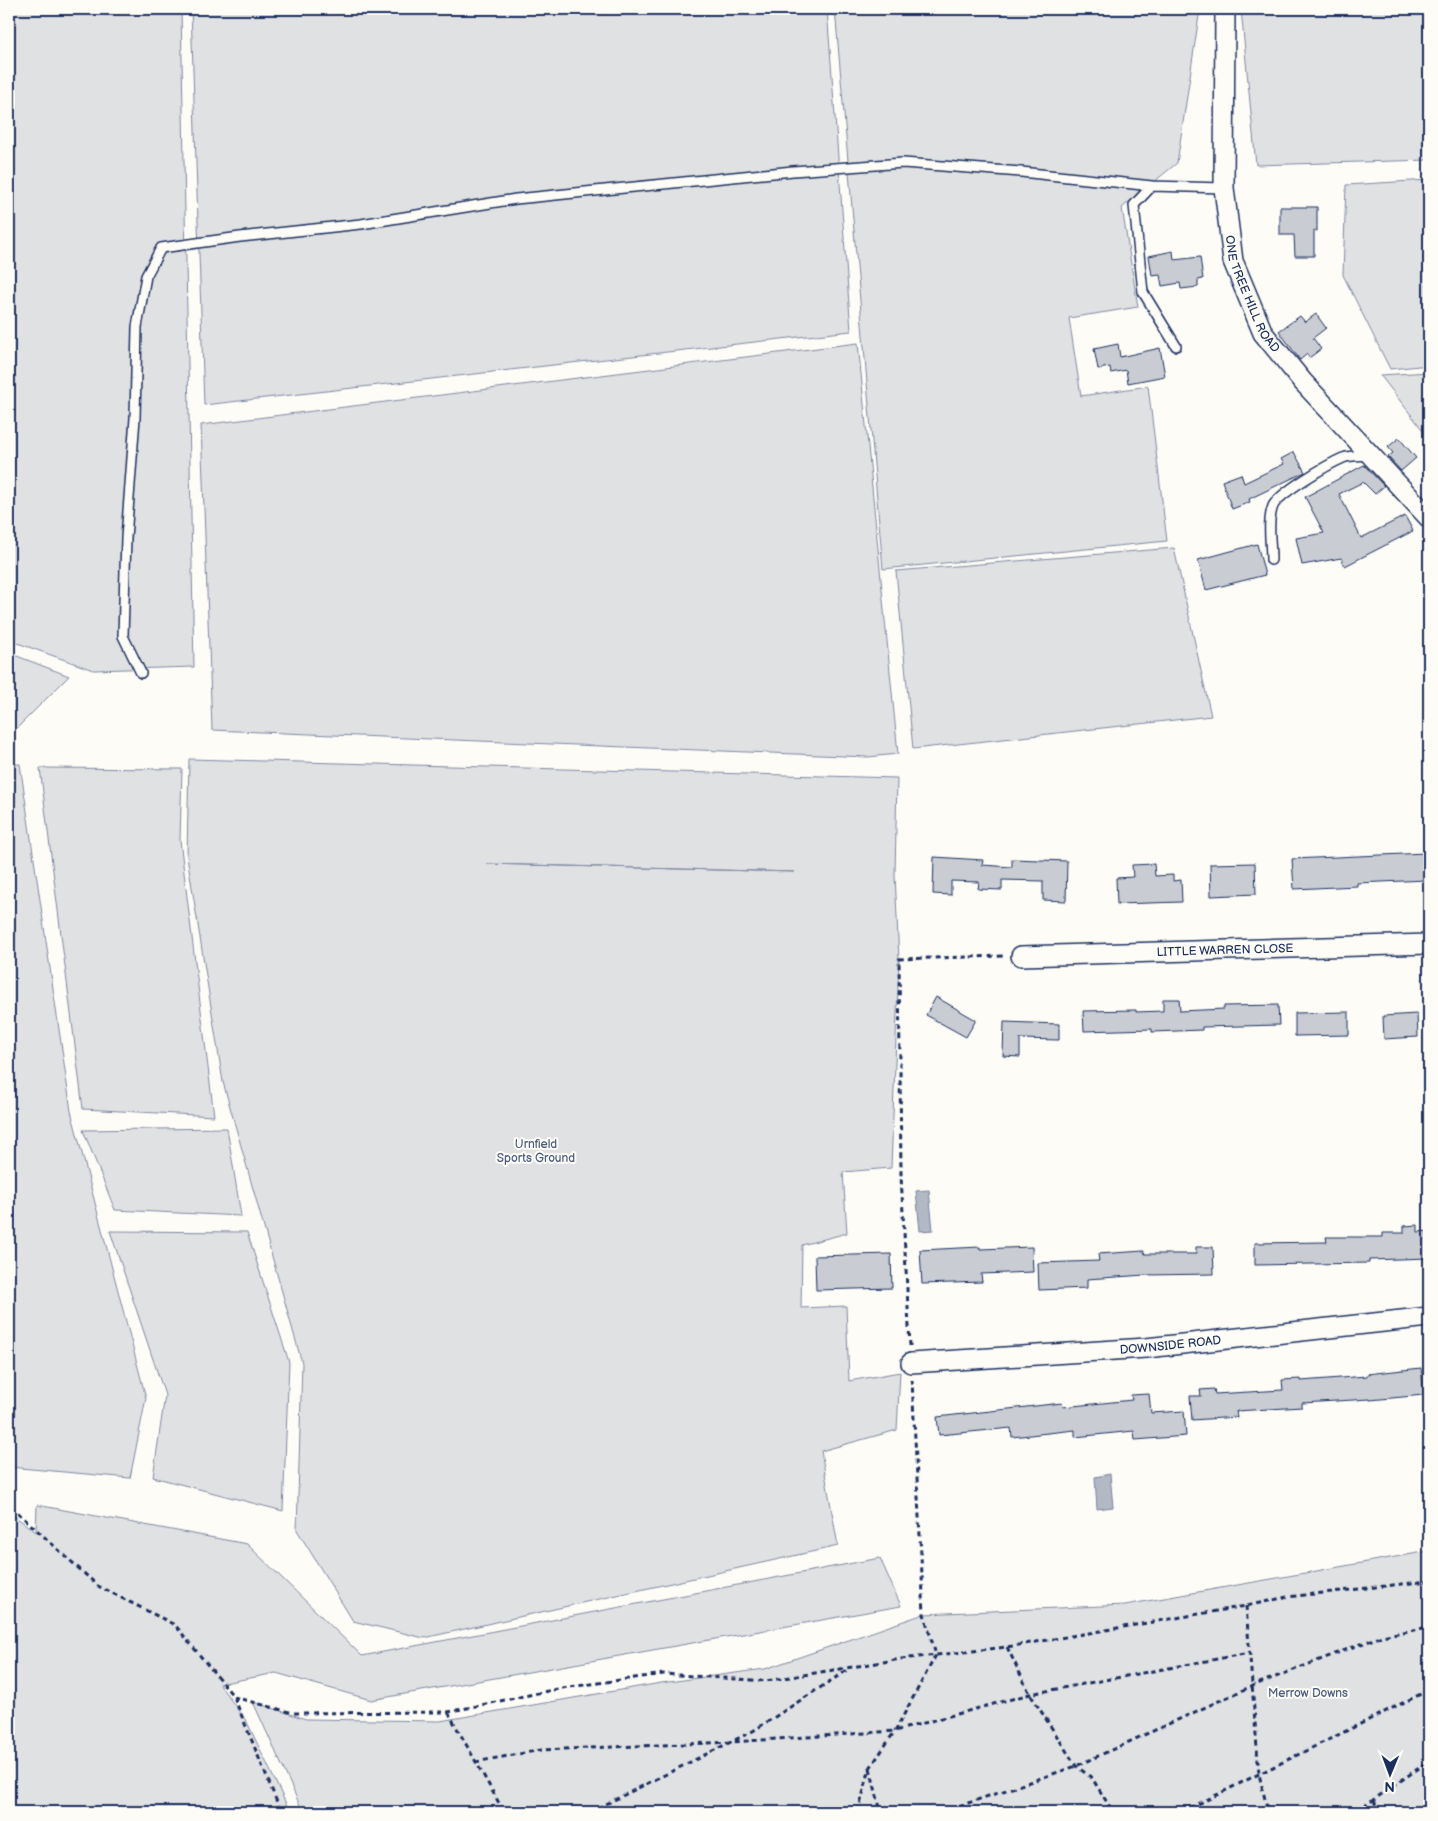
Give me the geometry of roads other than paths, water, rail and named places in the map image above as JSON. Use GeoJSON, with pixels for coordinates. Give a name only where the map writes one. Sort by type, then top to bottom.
{"type":"FeatureCollection","features":[{"type":"Feature","properties":{"kind":"street","name":"ONE TREE HILL ROAD"},"geometry":{"type":"LineString","coordinates":[[1225,9],[1224,188],[1232,261],[1263,333],[1303,382],[1429,518]]}},
{"type":"Feature","properties":{"kind":"street","name":"LITTLE WARREN CLOSE"},"geometry":{"type":"LineString","coordinates":[[1021,956],[1429,944]]}},
{"type":"Feature","properties":{"kind":"street","name":"DOWNSIDE ROAD"},"geometry":{"type":"LineString","coordinates":[[911,1363],[1146,1348],[1429,1317]]}},
{"type":"Feature","properties":{"kind":"lane"},"geometry":{"type":"LineString","coordinates":[[141,673],[123,636],[126,538],[135,418],[138,327],[146,276],[161,248],[360,224],[516,199],[793,171],[902,163],[1020,172],[1152,186],[1224,188]]}},
{"type":"Feature","properties":{"kind":"lane"},"geometry":{"type":"LineString","coordinates":[[1152,186],[1134,205],[1143,292],[1176,346]]}},
{"type":"Feature","properties":{"kind":"lane"},"geometry":{"type":"LineString","coordinates":[[1271,560],[1271,515],[1274,505],[1279,498],[1295,486],[1344,458],[1370,455]]}},
{"type":"Feature","properties":{"kind":"park label","name":"Urnfield Sports Ground"},"geometry":{"type":"Point","coordinates":[536,1151]}},
{"type":"Feature","properties":{"kind":"park label","name":"Merrow Downs"},"geometry":{"type":"Point","coordinates":[1308,1693]}}]}
